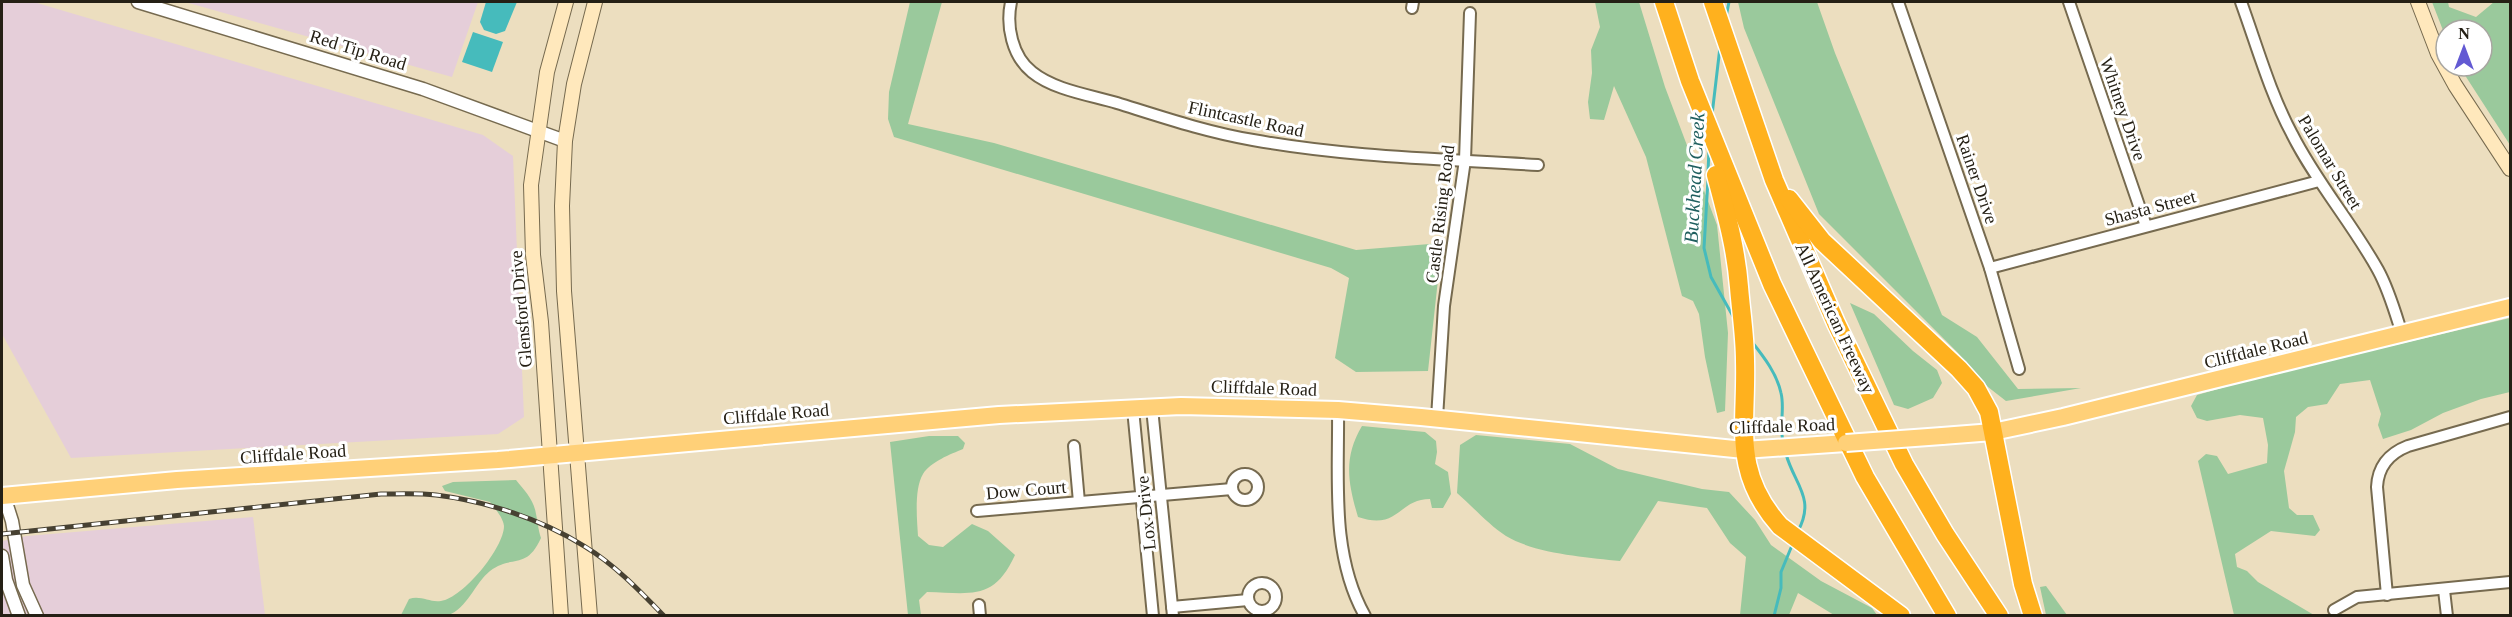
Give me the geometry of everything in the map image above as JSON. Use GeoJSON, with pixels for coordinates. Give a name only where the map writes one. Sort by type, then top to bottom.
{"type":"FeatureCollection","features":[{"type":"Feature","properties":{"kind":"highway"},"geometry":{"type":"LineString","coordinates":[[1664,2],[1690,81],[1734,243],[1745,361],[1744,450],[1758,498],[1780,526],[1901,615]]}},
{"type":"Feature","properties":{"kind":"highway","name":"All American Freeway"},"geometry":{"type":"LineString","coordinates":[[1713,2],[1774,180],[1821,289],[1904,464],[1945,534],[1999,615]]}},
{"type":"Feature","properties":{"kind":"highway"},"geometry":{"type":"LineString","coordinates":[[1690,81],[1753,241],[1828,404],[1865,477],[1947,615]]}},
{"type":"Feature","properties":{"kind":"highway"},"geometry":{"type":"LineString","coordinates":[[1774,180],[1822,241],[1965,375],[1976,388],[1989,412],[2024,584],[2033,615]]}},
{"type":"Feature","properties":{"kind":"main road","name":"Glensford Drive"},"geometry":{"type":"LineString","coordinates":[[561,615],[541,322],[533,255],[531,184],[547,72],[566,2]]}},
{"type":"Feature","properties":{"kind":"main road"},"geometry":{"type":"LineString","coordinates":[[590,615],[564,291],[562,206],[565,141],[573,84],[595,2]]}},
{"type":"Feature","properties":{"kind":"main road"},"geometry":{"type":"LineString","coordinates":[[2418,2],[2438,54],[2455,85],[2511,169]]}},
{"type":"Feature","properties":{"kind":"main road","name":"Cliffdale Road"},"geometry":{"type":"LineString","coordinates":[[2,500],[177,480],[302,474],[577,453],[999,415],[1152,408],[1219,406],[1338,410],[1744,450],[1942,436],[1993,432],[2511,307]]}},
{"type":"Feature","properties":{"kind":"street","name":"Red Tip Road"},"geometry":{"type":"LineString","coordinates":[[138,2],[423,89],[565,141]]}},
{"type":"Feature","properties":{"kind":"street","name":"Flintcastle Road"},"geometry":{"type":"LineString","coordinates":[[1011,2],[1010,28],[1021,60],[1031,71],[1056,84],[1211,132],[1253,141],[1343,152],[1538,165]]}},
{"type":"Feature","properties":{"kind":"street","name":"Rainer Drive"},"geometry":{"type":"LineString","coordinates":[[1898,2],[1990,267],[2019,369]]}},
{"type":"Feature","properties":{"kind":"street","name":"Whitney Drive"},"geometry":{"type":"LineString","coordinates":[[2069,2],[2146,226]]}},
{"type":"Feature","properties":{"kind":"street","name":"Palomar Street"},"geometry":{"type":"LineString","coordinates":[[2241,2],[2276,102],[2291,133],[2319,181],[2377,269],[2387,289],[2402,334]]}},
{"type":"Feature","properties":{"kind":"street","name":"Castle Rising Road"},"geometry":{"type":"LineString","coordinates":[[1437,418],[1444,306],[1465,160],[1470,14]]}},
{"type":"Feature","properties":{"kind":"street","name":"Shasta Street"},"geometry":{"type":"LineString","coordinates":[[1990,267],[2319,181]]}},
{"type":"Feature","properties":{"kind":"street","name":"Lox Drive"},"geometry":{"type":"LineString","coordinates":[[1152,408],[1172,611]]}},
{"type":"Feature","properties":{"kind":"street","name":"Lox Drive"},"geometry":{"type":"LineString","coordinates":[[1132,409],[1153,615]]}},
{"type":"Feature","properties":{"kind":"street"},"geometry":{"type":"LineString","coordinates":[[1338,410],[1342,550],[1353,590],[1365,615]]}},
{"type":"Feature","properties":{"kind":"street"},"geometry":{"type":"LineString","coordinates":[[2387,595],[2377,505],[2377,480],[2386,461],[2396,452],[2408,446],[2511,417]]}},
{"type":"Feature","properties":{"kind":"street","name":"Dow Court"},"geometry":{"type":"LineString","coordinates":[[1074,446],[1079,502]]}},
{"type":"Feature","properties":{"kind":"street","name":"Dow Court"},"geometry":{"type":"LineString","coordinates":[[977,511],[1232,489]]}},
{"type":"Feature","properties":{"kind":"street"},"geometry":{"type":"LineString","coordinates":[[2,500],[12,521],[23,585],[37,615]]}},
{"type":"Feature","properties":{"kind":"street"},"geometry":{"type":"LineString","coordinates":[[2,556],[6,580],[19,615]]}},
{"type":"Feature","properties":{"kind":"street"},"geometry":{"type":"LineString","coordinates":[[2334,610],[2357,597],[2511,582]]}},
{"type":"Feature","properties":{"kind":"street"},"geometry":{"type":"LineString","coordinates":[[2444,590],[2447,615]]}},
{"type":"Feature","properties":{"kind":"street"},"geometry":{"type":"LineString","coordinates":[[1172,611],[1248,600]]}},
{"type":"Feature","properties":{"kind":"shaded area"},"geometry":{"type":"Polygon","coordinates":[[[2,2],[37,3],[483,135],[513,156],[524,417],[498,434],[71,458],[2,334],[2,2]]]}},
{"type":"Feature","properties":{"kind":"shaded area"},"geometry":{"type":"Polygon","coordinates":[[[185,2],[478,2],[452,77],[185,2]]]}},
{"type":"Feature","properties":{"kind":"shaded area"},"geometry":{"type":"Polygon","coordinates":[[[253,517],[265,615],[2,616],[2,541],[27,536],[253,517]]]}},
{"type":"Feature","properties":{"kind":"green space"},"geometry":{"type":"Polygon","coordinates":[[[910,2],[942,2],[908,124],[994,143],[1356,250],[1442,243],[1428,371],[1356,372],[1335,358],[1349,278],[1331,268],[894,137],[888,119],[889,92],[910,2]]]}},
{"type":"Feature","properties":{"kind":"green space"},"geometry":{"type":"Polygon","coordinates":[[[1595,2],[1639,2],[1665,87],[1717,225],[1728,333],[1725,411],[1717,413],[1699,314],[1693,301],[1682,296],[1646,157],[1614,86],[1604,120],[1590,119],[1588,102],[1592,73],[1591,50],[1600,27],[1595,2]]]}},
{"type":"Feature","properties":{"kind":"green space"},"geometry":{"type":"Polygon","coordinates":[[[1738,2],[1817,2],[1835,53],[1942,315],[1977,337],[2018,389],[2081,388],[2006,401],[1988,387],[1958,353],[1819,214],[1744,28],[1738,2]]]}},
{"type":"Feature","properties":{"kind":"green space"},"geometry":{"type":"Polygon","coordinates":[[[2432,2],[2448,2],[2449,7],[2476,17],[2494,2],[2510,2],[2510,145],[2467,78],[2494,78],[2494,18],[2438,18],[2432,2]]]}},
{"type":"Feature","properties":{"kind":"green space"},"geometry":{"type":"Polygon","coordinates":[[[1850,303],[1874,314],[1937,370],[1942,383],[1933,398],[1908,409],[1894,405],[1850,303]]]}},
{"type":"Feature","properties":{"kind":"green space"},"geometry":{"type":"Polygon","coordinates":[[[2510,318],[2510,392],[2481,399],[2443,413],[2411,430],[2383,439],[2378,425],[2381,414],[2370,380],[2340,384],[2327,404],[2308,407],[2296,417],[2295,432],[2284,471],[2289,508],[2297,515],[2313,515],[2320,530],[2315,536],[2271,531],[2235,554],[2237,567],[2247,571],[2258,582],[2314,615],[2234,615],[2198,461],[2206,454],[2217,456],[2228,474],[2267,463],[2268,445],[2263,418],[2240,415],[2207,421],[2197,418],[2191,406],[2197,395],[2260,377],[2510,318]]]}},
{"type":"Feature","properties":{"kind":"green space"},"geometry":{"type":"Polygon","coordinates":[[[1362,426],[1425,432],[1436,441],[1435,464],[1448,472],[1451,494],[1443,508],[1432,508],[1430,499],[1419,500],[1382,520],[1358,517],[1349,471],[1352,449],[1362,426]]]}},
{"type":"Feature","properties":{"kind":"green space"},"geometry":{"type":"Polygon","coordinates":[[[1476,435],[1570,444],[1618,469],[1702,489],[1729,492],[1755,520],[1771,545],[1821,581],[1872,608],[1877,615],[1834,615],[1798,593],[1789,615],[1740,615],[1746,557],[1730,543],[1707,508],[1658,501],[1620,561],[1562,554],[1518,542],[1493,527],[1457,493],[1460,445],[1476,435]]]}},
{"type":"Feature","properties":{"kind":"green space"},"geometry":{"type":"Polygon","coordinates":[[[929,436],[958,436],[965,443],[963,449],[936,462],[923,474],[917,496],[918,536],[929,545],[943,547],[972,524],[988,531],[1015,555],[1007,570],[990,587],[969,593],[927,592],[919,600],[921,615],[908,615],[890,442],[929,436]]]}},
{"type":"Feature","properties":{"kind":"green space"},"geometry":{"type":"Polygon","coordinates":[[[516,480],[533,504],[541,538],[530,555],[505,563],[490,571],[466,602],[455,612],[437,616],[401,615],[409,599],[441,601],[460,591],[471,582],[490,559],[502,535],[503,523],[490,502],[445,491],[442,486],[453,482],[516,480]]]}},
{"type":"Feature","properties":{"kind":"green space"},"geometry":{"type":"Polygon","coordinates":[[[2046,586],[2067,615],[2046,615],[2040,587],[2046,586]]]}},
{"type":"Feature","properties":{"kind":"water"},"geometry":{"type":"Polygon","coordinates":[[[486,2],[517,2],[505,31],[496,34],[484,30],[480,22],[486,2]]]}},
{"type":"Feature","properties":{"kind":"water"},"geometry":{"type":"Polygon","coordinates":[[[473,32],[503,42],[492,72],[462,62],[473,32]]]}},
{"type":"Feature","properties":{"kind":"waterway","name":"Buckhead Creek"},"geometry":{"type":"LineString","coordinates":[[1726,17],[1729,2]]}},
{"type":"Feature","properties":{"kind":"waterway","name":"Buckhead Creek"},"geometry":{"type":"LineString","coordinates":[[1712,115],[1720,47]]}},
{"type":"Feature","properties":{"kind":"waterway","name":"Buckhead Creek"},"geometry":{"type":"LineString","coordinates":[[1708,172],[1709,149]]}},
{"type":"Feature","properties":{"kind":"waterway","name":"Buckhead Creek"},"geometry":{"type":"LineString","coordinates":[[1708,179],[1704,248],[1711,277],[1734,318]]}},
{"type":"Feature","properties":{"kind":"waterway","name":"Buckhead Creek"},"geometry":{"type":"LineString","coordinates":[[1752,342],[1770,366],[1779,386],[1782,399],[1783,441]]}},
{"type":"Feature","properties":{"kind":"waterway","name":"Buckhead Creek"},"geometry":{"type":"LineString","coordinates":[[1786,454],[1804,500],[1805,509],[1798,531]]}},
{"type":"Feature","properties":{"kind":"waterway","name":"Buckhead Creek"},"geometry":{"type":"LineString","coordinates":[[1774,616],[1781,588],[1781,572],[1793,543]]}},
{"type":"Feature","properties":{"kind":"railway"},"geometry":{"type":"LineString","coordinates":[[2,534],[381,494],[436,495],[474,502],[513,513],[567,536],[616,569],[664,616]]}}]}
